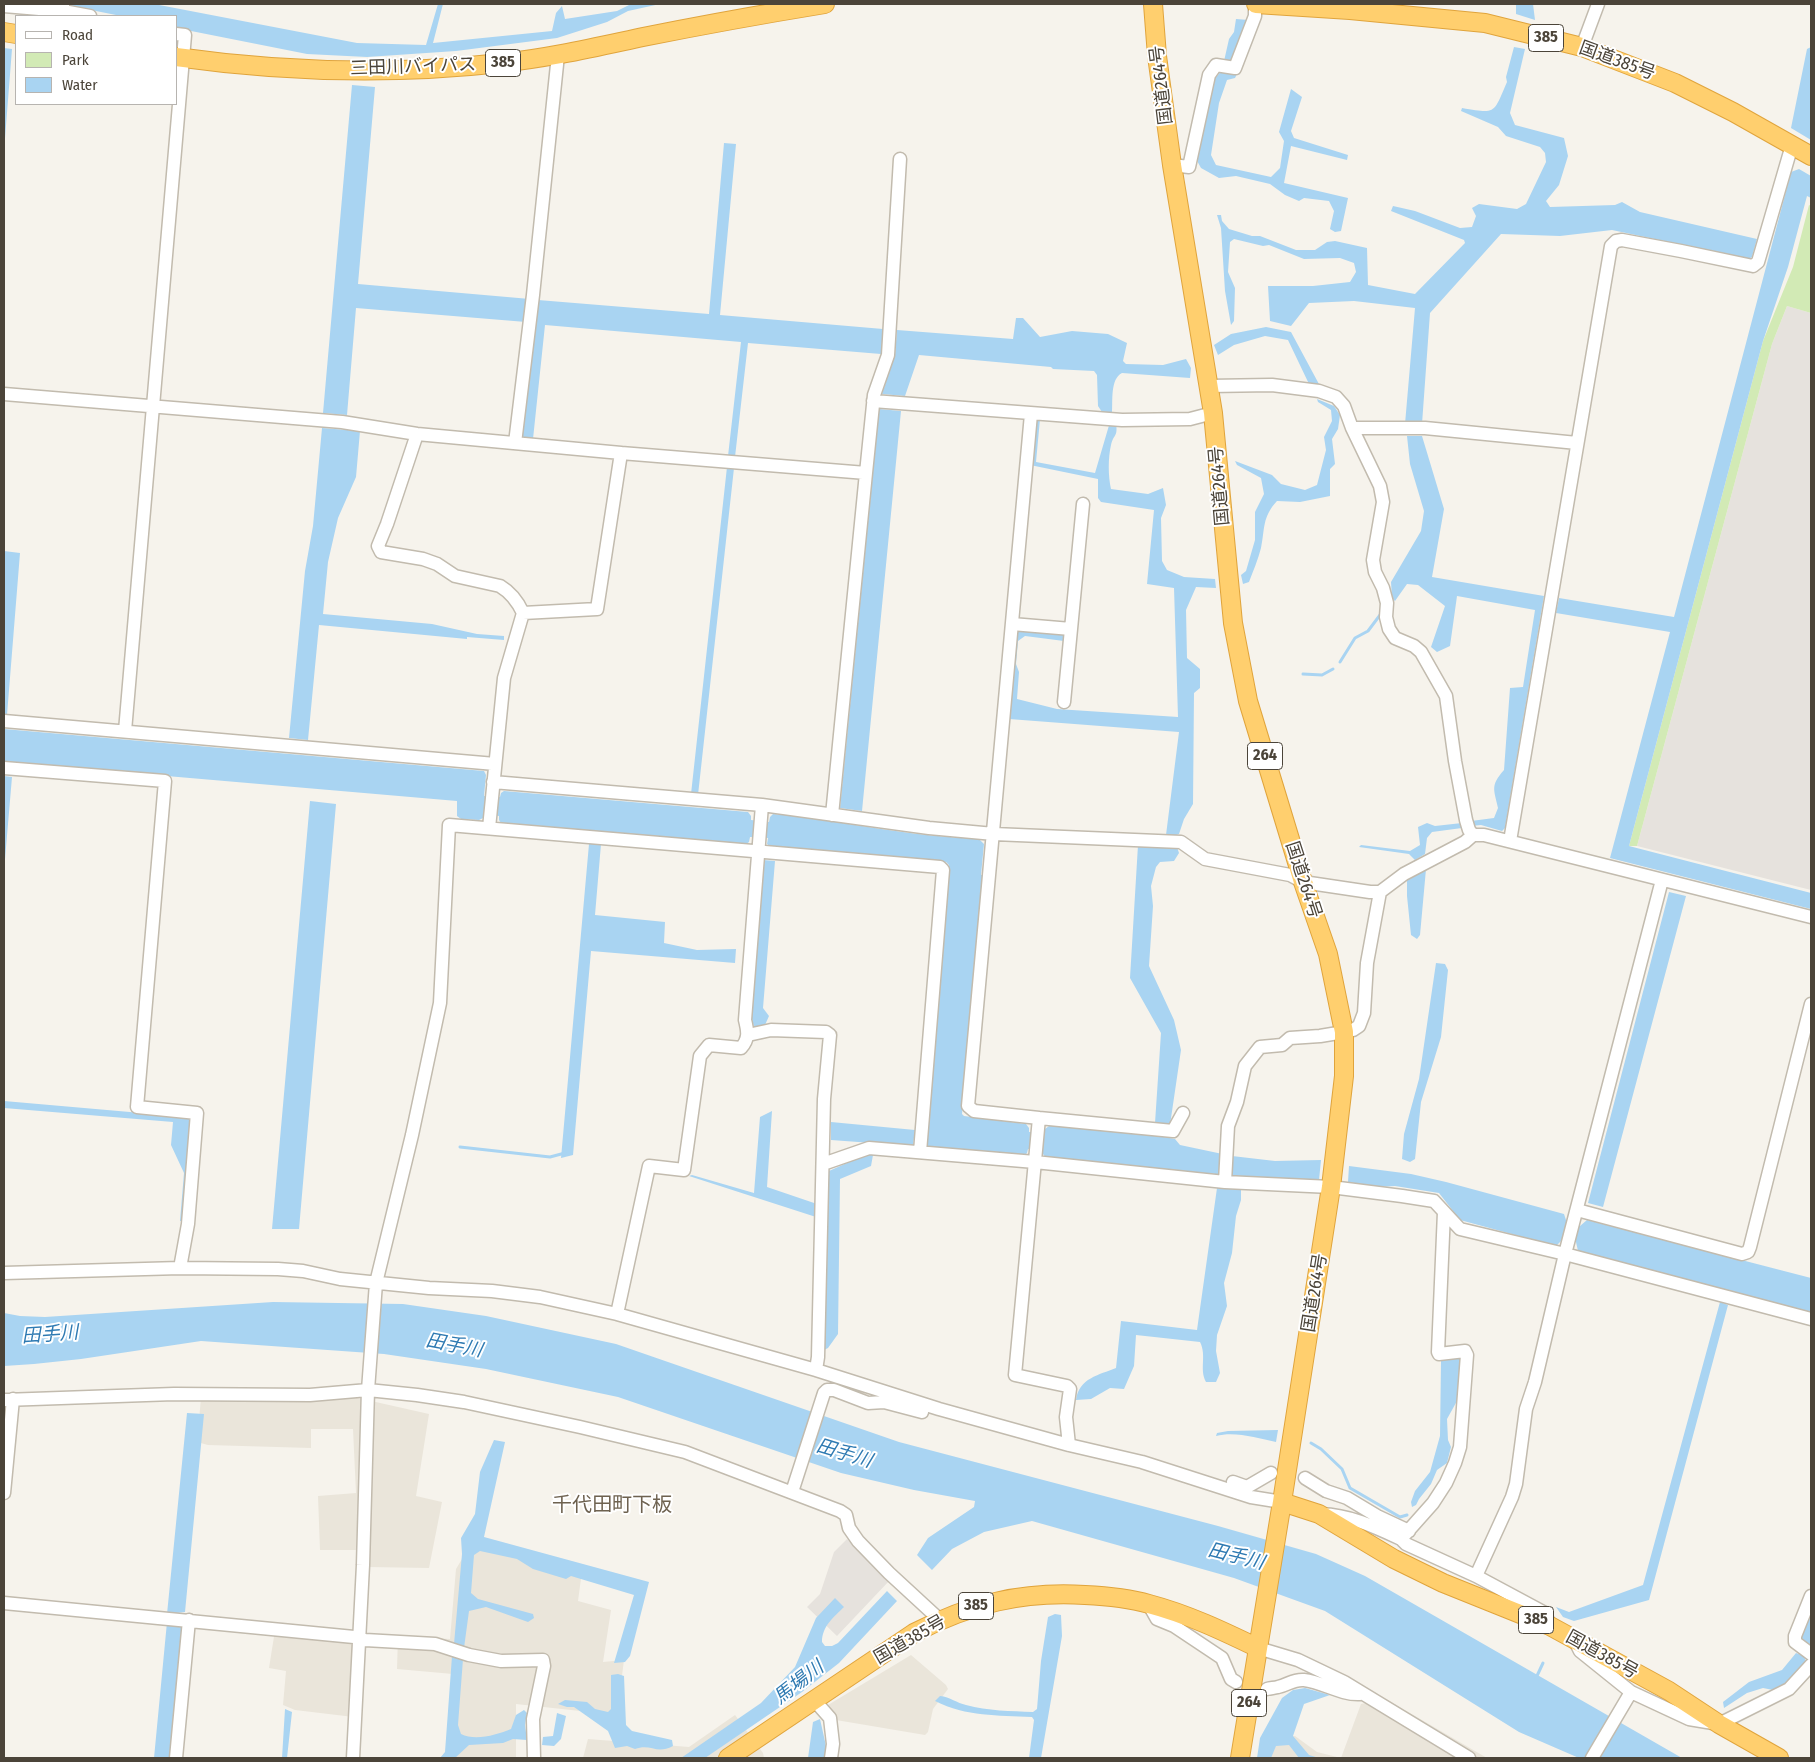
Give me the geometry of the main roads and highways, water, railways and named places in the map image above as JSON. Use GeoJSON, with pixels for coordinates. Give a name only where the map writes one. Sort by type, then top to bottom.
{"type":"FeatureCollection","features":[{"type":"Feature","properties":{"kind":"highway","name":"三田川バイパス"},"geometry":{"type":"LineString","coordinates":[[179,57],[275,68],[386,71],[501,63],[825,4]]}},
{"type":"Feature","properties":{"kind":"highway","name":"国道264号"},"geometry":{"type":"LineString","coordinates":[[1153,4],[1172,165],[1213,413],[1233,623],[1248,700],[1303,882],[1328,954],[1344,1032],[1344,1076],[1331,1187],[1240,1758]]}},
{"type":"Feature","properties":{"kind":"highway","name":"国道385号"},"geometry":{"type":"LineString","coordinates":[[1256,4],[1351,7],[1485,23],[1582,47],[1675,83],[1733,112],[1811,156]]}},
{"type":"Feature","properties":{"kind":"highway","name":"国道385号"},"geometry":{"type":"LineString","coordinates":[[1281,1509],[1319,1514],[1394,1559],[1435,1579],[1550,1626],[1669,1691],[1719,1724],[1779,1758]]}},
{"type":"Feature","properties":{"kind":"highway","name":"国道385号"},"geometry":{"type":"LineString","coordinates":[[728,1758],[914,1634],[940,1620],[977,1606],[1006,1598],[1056,1593],[1107,1596],[1148,1603],[1212,1626],[1258,1648]]}},
{"type":"Feature","properties":{"kind":"water"},"geometry":{"type":"Polygon","coordinates":[[[70,4],[154,4],[357,43],[426,45],[438,4],[443,4],[433,43],[552,31],[556,13],[562,6],[565,19],[617,11],[631,4],[660,4],[628,11],[607,22],[557,38],[456,51],[367,57],[307,54],[178,28],[178,15],[116,15],[71,6],[70,4]]]}},
{"type":"Feature","properties":{"kind":"water"},"geometry":{"type":"Polygon","coordinates":[[[1516,4],[1533,4],[1535,20],[1516,14],[1516,4]]]}},
{"type":"Feature","properties":{"kind":"water"},"geometry":{"type":"Polygon","coordinates":[[[1236,19],[1249,20],[1230,73],[1237,74],[1235,78],[1227,80],[1219,103],[1211,155],[1216,165],[1271,177],[1280,168],[1284,141],[1279,132],[1291,89],[1302,97],[1291,131],[1294,138],[1348,155],[1347,160],[1291,146],[1284,183],[1348,198],[1341,231],[1335,232],[1330,229],[1334,211],[1329,201],[1304,198],[1299,201],[1285,195],[1270,184],[1236,176],[1219,178],[1201,168],[1196,159],[1213,81],[1222,70],[1229,39],[1234,32],[1236,19]]]}},
{"type":"Feature","properties":{"kind":"water"},"geometry":{"type":"Polygon","coordinates":[[[1514,47],[1525,49],[1510,113],[1515,125],[1564,138],[1568,156],[1559,185],[1546,201],[1550,207],[1615,205],[1622,202],[1640,212],[1757,239],[1752,257],[1749,259],[1612,230],[1560,236],[1501,234],[1430,313],[1422,424],[1405,424],[1415,308],[1354,301],[1309,303],[1291,326],[1270,321],[1268,286],[1313,286],[1350,282],[1356,272],[1354,263],[1340,258],[1304,259],[1269,245],[1263,246],[1234,239],[1230,242],[1228,272],[1235,288],[1234,321],[1231,325],[1225,291],[1221,228],[1217,215],[1221,215],[1222,221],[1229,229],[1252,236],[1260,236],[1296,250],[1315,250],[1327,242],[1335,241],[1367,248],[1368,285],[1415,294],[1465,243],[1464,240],[1391,211],[1393,206],[1415,211],[1460,228],[1472,227],[1476,216],[1472,208],[1479,204],[1517,209],[1526,204],[1546,162],[1545,153],[1540,147],[1506,136],[1498,127],[1461,111],[1462,108],[1488,111],[1496,106],[1507,82],[1506,77],[1514,47]]]}},
{"type":"Feature","properties":{"kind":"water"},"geometry":{"type":"Polygon","coordinates":[[[1811,47],[1811,140],[1791,128],[1807,49],[1811,47]]]}},
{"type":"Feature","properties":{"kind":"water"},"geometry":{"type":"Polygon","coordinates":[[[4,48],[12,49],[4,151],[4,48]]]}},
{"type":"Feature","properties":{"kind":"water"},"geometry":{"type":"Polygon","coordinates":[[[352,85],[375,87],[358,284],[530,299],[526,322],[356,308],[347,415],[323,413],[352,85]]]}},
{"type":"Feature","properties":{"kind":"water"},"geometry":{"type":"Polygon","coordinates":[[[724,143],[736,144],[720,315],[883,329],[881,354],[748,343],[735,457],[728,456],[741,342],[545,325],[533,439],[522,439],[538,300],[709,314],[724,143]]]}},
{"type":"Feature","properties":{"kind":"water"},"geometry":{"type":"Polygon","coordinates":[[[1799,169],[1811,176],[1811,198],[1807,196],[1788,267],[1763,341],[1629,846],[1811,893],[1811,909],[1610,858],[1670,632],[1556,613],[1559,598],[1674,617],[1791,172],[1799,169]]]}},
{"type":"Feature","properties":{"kind":"water"},"geometry":{"type":"Polygon","coordinates":[[[1016,318],[1023,318],[1040,337],[1072,331],[1108,334],[1127,343],[1123,361],[1126,364],[1163,365],[1186,359],[1191,368],[1190,378],[1122,373],[1118,376],[1114,385],[1112,413],[1102,412],[1098,406],[1097,375],[1094,371],[1053,369],[1051,367],[919,355],[905,396],[882,394],[895,355],[897,330],[1013,339],[1016,318]]]}},
{"type":"Feature","properties":{"kind":"water"},"geometry":{"type":"Polygon","coordinates":[[[1266,327],[1291,332],[1320,386],[1309,384],[1288,340],[1265,336],[1234,345],[1218,355],[1214,345],[1231,334],[1266,327]]]}},
{"type":"Feature","properties":{"kind":"water"},"geometry":{"type":"Polygon","coordinates":[[[1317,399],[1334,406],[1340,415],[1338,429],[1332,439],[1335,464],[1330,469],[1330,496],[1300,502],[1277,501],[1266,518],[1261,548],[1249,582],[1243,584],[1241,575],[1246,571],[1255,540],[1255,512],[1264,494],[1261,478],[1237,465],[1235,461],[1272,475],[1281,484],[1305,490],[1317,485],[1326,450],[1324,437],[1332,421],[1331,410],[1318,402],[1317,399]]]}},
{"type":"Feature","properties":{"kind":"water"},"geometry":{"type":"Polygon","coordinates":[[[879,409],[901,411],[862,811],[840,808],[879,409]]]}},
{"type":"Feature","properties":{"kind":"water"},"geometry":{"type":"Polygon","coordinates":[[[1040,419],[1036,462],[1095,473],[1110,422],[1116,422],[1116,433],[1109,456],[1111,489],[1148,494],[1163,488],[1166,505],[1161,518],[1162,561],[1167,570],[1184,577],[1215,579],[1216,588],[1196,587],[1186,610],[1187,658],[1200,669],[1200,688],[1194,693],[1193,804],[1184,819],[1179,834],[1173,836],[1166,835],[1179,732],[1009,719],[1015,634],[1020,631],[1063,634],[1065,638],[1064,641],[1025,636],[1018,641],[1016,664],[1019,672],[1017,699],[1057,709],[1178,717],[1174,588],[1147,584],[1154,510],[1101,502],[1098,498],[1098,479],[1030,465],[1035,420],[1040,419]]]}},
{"type":"Feature","properties":{"kind":"water"},"geometry":{"type":"Polygon","coordinates":[[[322,428],[360,431],[356,477],[338,518],[328,562],[323,614],[432,624],[477,634],[504,636],[504,640],[467,637],[467,639],[319,625],[308,740],[289,738],[305,571],[313,526],[322,428]]]}},
{"type":"Feature","properties":{"kind":"water"},"geometry":{"type":"Polygon","coordinates":[[[1407,436],[1422,436],[1444,509],[1432,577],[1544,596],[1505,828],[1502,831],[1481,825],[1471,826],[1471,821],[1494,818],[1498,808],[1494,788],[1504,770],[1510,688],[1523,687],[1535,610],[1457,596],[1450,646],[1437,652],[1431,647],[1445,606],[1418,585],[1407,584],[1395,601],[1392,598],[1391,582],[1421,531],[1424,511],[1410,464],[1407,436]]]}},
{"type":"Feature","properties":{"kind":"water"},"geometry":{"type":"Polygon","coordinates":[[[727,467],[734,468],[698,795],[691,794],[727,467]]]}},
{"type":"Feature","properties":{"kind":"water"},"geometry":{"type":"Polygon","coordinates":[[[4,551],[20,553],[7,715],[4,715],[4,551]]]}},
{"type":"Feature","properties":{"kind":"water"},"geometry":{"type":"Polygon","coordinates":[[[4,729],[484,771],[486,775],[484,796],[500,797],[504,791],[748,812],[751,820],[769,822],[773,814],[946,837],[979,839],[984,844],[981,875],[985,875],[962,1114],[964,1116],[1026,1124],[1029,1132],[1044,1133],[1045,1129],[1049,1126],[1063,1126],[1164,1137],[1175,1139],[1180,1145],[1232,1156],[1275,1161],[1321,1160],[1319,1180],[1260,1178],[1059,1160],[1046,1158],[1043,1150],[1028,1149],[1024,1156],[931,1148],[926,1145],[949,865],[946,862],[771,847],[767,844],[768,838],[750,837],[749,842],[745,845],[501,823],[499,816],[483,814],[483,818],[479,820],[461,819],[457,816],[457,801],[4,762],[4,729]]]}},
{"type":"Feature","properties":{"kind":"water"},"geometry":{"type":"Polygon","coordinates":[[[4,776],[12,777],[4,871],[4,776]]]}},
{"type":"Feature","properties":{"kind":"water"},"geometry":{"type":"Polygon","coordinates":[[[310,801],[336,804],[299,1229],[272,1229],[310,801]]]}},
{"type":"Feature","properties":{"kind":"water"},"geometry":{"type":"Polygon","coordinates":[[[1427,823],[1435,826],[1462,823],[1462,828],[1432,832],[1427,838],[1425,854],[1415,860],[1409,854],[1359,847],[1361,845],[1410,851],[1420,845],[1418,827],[1427,823]]]}},
{"type":"Feature","properties":{"kind":"water"},"geometry":{"type":"Polygon","coordinates":[[[589,844],[601,844],[595,915],[665,922],[664,943],[697,950],[736,949],[735,963],[591,951],[573,1155],[561,1158],[589,844]]]}},
{"type":"Feature","properties":{"kind":"water"},"geometry":{"type":"Polygon","coordinates":[[[1138,845],[1177,847],[1179,853],[1174,861],[1160,862],[1156,867],[1151,886],[1153,906],[1149,966],[1174,1020],[1181,1050],[1170,1125],[1155,1123],[1161,1033],[1130,978],[1138,845]]]}},
{"type":"Feature","properties":{"kind":"water"},"geometry":{"type":"Polygon","coordinates":[[[763,860],[775,861],[763,1008],[769,1016],[765,1025],[754,1027],[751,1015],[763,860]]]}},
{"type":"Feature","properties":{"kind":"water"},"geometry":{"type":"Polygon","coordinates":[[[1426,869],[1420,935],[1417,939],[1411,935],[1407,878],[1426,869]]]}},
{"type":"Feature","properties":{"kind":"water"},"geometry":{"type":"Polygon","coordinates":[[[1669,892],[1686,896],[1603,1207],[1588,1203],[1669,892]]]}},
{"type":"Feature","properties":{"kind":"water"},"geometry":{"type":"Polygon","coordinates":[[[1436,963],[1445,964],[1448,970],[1441,1037],[1421,1102],[1415,1159],[1410,1162],[1402,1159],[1404,1134],[1419,1079],[1436,963]]]}},
{"type":"Feature","properties":{"kind":"water"},"geometry":{"type":"Polygon","coordinates":[[[4,1101],[187,1117],[192,1122],[183,1221],[180,1221],[184,1173],[171,1145],[173,1122],[4,1108],[4,1101]]]}},
{"type":"Feature","properties":{"kind":"water"},"geometry":{"type":"Polygon","coordinates":[[[772,1111],[767,1187],[817,1204],[816,1217],[689,1176],[692,1175],[754,1193],[760,1117],[772,1111]]]}},
{"type":"Feature","properties":{"kind":"water"},"geometry":{"type":"Polygon","coordinates":[[[831,1122],[915,1130],[913,1146],[831,1140],[831,1122]]]}},
{"type":"Feature","properties":{"kind":"water"},"geometry":{"type":"Polygon","coordinates":[[[867,1154],[873,1155],[871,1166],[840,1179],[838,1334],[828,1348],[824,1350],[829,1171],[867,1154]]]}},
{"type":"Feature","properties":{"kind":"water"},"geometry":{"type":"Polygon","coordinates":[[[1349,1166],[1411,1174],[1446,1182],[1564,1214],[1567,1223],[1580,1226],[1587,1220],[1811,1278],[1811,1312],[1578,1251],[1576,1242],[1563,1239],[1556,1246],[1460,1220],[1439,1193],[1395,1186],[1378,1187],[1348,1182],[1349,1166]]]}},
{"type":"Feature","properties":{"kind":"water"},"geometry":{"type":"Polygon","coordinates":[[[1217,1188],[1241,1190],[1241,1200],[1236,1216],[1232,1253],[1224,1283],[1227,1306],[1217,1335],[1216,1351],[1220,1373],[1216,1382],[1206,1382],[1204,1377],[1203,1352],[1200,1342],[1136,1335],[1134,1366],[1124,1389],[1110,1388],[1091,1399],[1076,1400],[1085,1382],[1116,1368],[1121,1321],[1197,1330],[1217,1188]]]}},
{"type":"Feature","properties":{"kind":"water","name":"田手川"},"geometry":{"type":"Polygon","coordinates":[[[273,1302],[403,1304],[486,1316],[616,1344],[899,1442],[1218,1526],[1316,1554],[1365,1576],[1682,1758],[1579,1758],[1519,1732],[1325,1611],[1234,1578],[1032,1521],[984,1532],[952,1549],[932,1570],[917,1555],[928,1538],[974,1507],[975,1501],[914,1490],[841,1473],[618,1397],[486,1369],[384,1354],[201,1341],[81,1359],[4,1366],[4,1313],[45,1317],[273,1302]]]}},
{"type":"Feature","properties":{"kind":"water"},"geometry":{"type":"Polygon","coordinates":[[[1720,1302],[1728,1305],[1649,1600],[1574,1621],[1563,1617],[1556,1607],[1569,1612],[1643,1585],[1720,1302]]]}},
{"type":"Feature","properties":{"kind":"water"},"geometry":{"type":"Polygon","coordinates":[[[1457,1357],[1462,1361],[1457,1401],[1447,1419],[1448,1440],[1451,1447],[1447,1463],[1437,1470],[1431,1484],[1416,1505],[1412,1507],[1411,1502],[1415,1491],[1430,1472],[1440,1436],[1441,1361],[1444,1358],[1457,1357]]]}},
{"type":"Feature","properties":{"kind":"water"},"geometry":{"type":"Polygon","coordinates":[[[187,1413],[204,1414],[185,1612],[167,1614],[187,1413]]]}},
{"type":"Feature","properties":{"kind":"water"},"geometry":{"type":"Polygon","coordinates":[[[1278,1430],[1276,1442],[1231,1434],[1216,1436],[1217,1433],[1228,1431],[1278,1430]]]}},
{"type":"Feature","properties":{"kind":"water"},"geometry":{"type":"Polygon","coordinates":[[[494,1440],[505,1442],[484,1537],[649,1582],[630,1656],[625,1662],[614,1663],[634,1595],[571,1576],[566,1579],[533,1569],[517,1559],[480,1551],[474,1555],[471,1593],[478,1599],[533,1614],[534,1618],[528,1622],[486,1607],[469,1611],[464,1648],[454,1644],[462,1554],[461,1538],[475,1514],[480,1472],[494,1440]]]}},
{"type":"Feature","properties":{"kind":"water","name":"馬場川"},"geometry":{"type":"Polygon","coordinates":[[[887,1591],[897,1601],[839,1663],[802,1692],[705,1758],[681,1758],[761,1703],[795,1667],[816,1618],[835,1598],[844,1607],[829,1622],[824,1631],[822,1642],[825,1646],[832,1646],[838,1643],[887,1591]]]}},
{"type":"Feature","properties":{"kind":"water"},"geometry":{"type":"Polygon","coordinates":[[[1811,1610],[1811,1648],[1802,1642],[1801,1636],[1811,1610]]]}},
{"type":"Feature","properties":{"kind":"water"},"geometry":{"type":"Polygon","coordinates":[[[1055,1614],[1061,1615],[1062,1636],[1041,1758],[1029,1758],[1034,1720],[1032,1717],[971,1713],[935,1701],[940,1696],[963,1704],[983,1708],[1033,1712],[1037,1709],[1041,1661],[1048,1617],[1055,1614]]]}},
{"type":"Feature","properties":{"kind":"water"},"geometry":{"type":"Polygon","coordinates":[[[167,1622],[184,1626],[171,1758],[154,1758],[167,1622]]]}},
{"type":"Feature","properties":{"kind":"water"},"geometry":{"type":"Polygon","coordinates":[[[1796,1653],[1804,1656],[1806,1662],[1789,1682],[1773,1690],[1763,1688],[1747,1693],[1724,1708],[1723,1702],[1749,1682],[1782,1670],[1796,1653]]]}},
{"type":"Feature","properties":{"kind":"water"},"geometry":{"type":"Polygon","coordinates":[[[452,1656],[463,1659],[458,1725],[461,1734],[479,1737],[511,1729],[516,1715],[524,1710],[527,1713],[525,1725],[527,1740],[513,1739],[503,1743],[469,1745],[455,1758],[440,1758],[445,1752],[452,1656]]]}},
{"type":"Feature","properties":{"kind":"water"},"geometry":{"type":"Polygon","coordinates":[[[618,1674],[624,1676],[626,1725],[632,1731],[672,1740],[673,1746],[662,1749],[645,1747],[635,1749],[627,1746],[615,1748],[608,1731],[574,1707],[558,1704],[565,1700],[587,1702],[595,1709],[608,1712],[611,1709],[611,1675],[618,1674]]]}},
{"type":"Feature","properties":{"kind":"water"},"geometry":{"type":"Polygon","coordinates":[[[1305,1688],[1330,1695],[1304,1704],[1293,1736],[1309,1755],[1319,1758],[1299,1758],[1289,1745],[1276,1746],[1271,1758],[1257,1758],[1260,1738],[1282,1698],[1293,1690],[1305,1688]]]}},
{"type":"Feature","properties":{"kind":"water"},"geometry":{"type":"Polygon","coordinates":[[[285,1709],[292,1712],[287,1758],[282,1758],[285,1709]]]}},
{"type":"Feature","properties":{"kind":"water"},"geometry":{"type":"Polygon","coordinates":[[[557,1713],[566,1716],[561,1739],[554,1746],[542,1745],[543,1737],[553,1736],[557,1713]]]}},
{"type":"Feature","properties":{"kind":"water"},"geometry":{"type":"Polygon","coordinates":[[[820,1719],[826,1746],[824,1758],[808,1758],[813,1722],[820,1719]]]}},
{"type":"Feature","properties":{"kind":"waterway"},"geometry":{"type":"LineString","coordinates":[[1340,662],[1355,638],[1368,631],[1380,615]]}},
{"type":"Feature","properties":{"kind":"waterway"},"geometry":{"type":"LineString","coordinates":[[1303,674],[1322,675],[1333,669]]}},
{"type":"Feature","properties":{"kind":"waterway"},"geometry":{"type":"LineString","coordinates":[[460,1147],[550,1157],[565,1153]]}},
{"type":"Feature","properties":{"kind":"waterway"},"geometry":{"type":"LineString","coordinates":[[1311,1443],[1321,1449],[1342,1469],[1350,1488],[1400,1517],[1407,1515]]}},
{"type":"Feature","properties":{"kind":"waterway"},"geometry":{"type":"LineString","coordinates":[[1536,1678],[1543,1663]]}},
{"type":"Feature","properties":{"kind":"district","name":"千代田町下板"},"geometry":{"type":"Point","coordinates":[612,1505]}}]}
